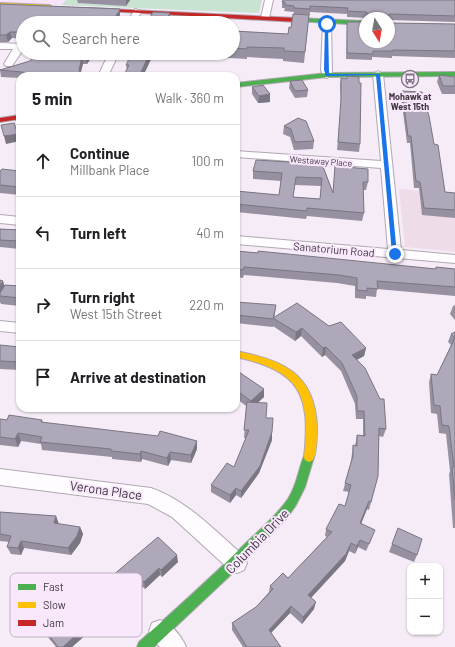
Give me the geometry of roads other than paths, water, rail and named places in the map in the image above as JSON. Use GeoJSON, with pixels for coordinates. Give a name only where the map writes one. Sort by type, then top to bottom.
{"type":"FeatureCollection","features":[{"type":"Feature","properties":{"kind":"street"},"geometry":{"type":"LineString","coordinates":[[265,18],[269,0]]}},
{"type":"Feature","properties":{"kind":"street"},"geometry":{"type":"LineString","coordinates":[[0,4],[60,7]]}},
{"type":"Feature","properties":{"kind":"street"},"geometry":{"type":"LineString","coordinates":[[83,8],[229,16]]}},
{"type":"Feature","properties":{"kind":"street"},"geometry":{"type":"LineString","coordinates":[[135,16],[138,11]]}},
{"type":"Feature","properties":{"kind":"street"},"geometry":{"type":"LineString","coordinates":[[240,17],[359,23]]}},
{"type":"Feature","properties":{"kind":"street"},"geometry":{"type":"LineString","coordinates":[[327,21],[327,75]]}},
{"type":"Feature","properties":{"kind":"street"},"geometry":{"type":"LineString","coordinates":[[0,46],[16,47]]}},
{"type":"Feature","properties":{"kind":"street"},"geometry":{"type":"LineString","coordinates":[[9,64],[16,54]]}},
{"type":"Feature","properties":{"kind":"street"},"geometry":{"type":"LineString","coordinates":[[105,72],[111,60]]}},
{"type":"Feature","properties":{"kind":"street"},"geometry":{"type":"LineString","coordinates":[[378,74],[395,254]]}},
{"type":"Feature","properties":{"kind":"street"},"geometry":{"type":"LineString","coordinates":[[240,85],[327,75],[455,74]]}},
{"type":"Feature","properties":{"kind":"street"},"geometry":{"type":"LineString","coordinates":[[0,120],[16,118]]}},
{"type":"Feature","properties":{"kind":"street"},"geometry":{"type":"LineString","coordinates":[[254,156],[257,143]]}},
{"type":"Feature","properties":{"kind":"street","name":"Westaway Place"},"geometry":{"type":"LineString","coordinates":[[240,154],[387,165]]}},
{"type":"Feature","properties":{"kind":"street"},"geometry":{"type":"LineString","coordinates":[[0,219],[16,221]]}},
{"type":"Feature","properties":{"kind":"street","name":"Sanatorium Road"},"geometry":{"type":"LineString","coordinates":[[240,240],[455,259]]}},
{"type":"Feature","properties":{"kind":"street"},"geometry":{"type":"LineString","coordinates":[[0,326],[16,328]]}},
{"type":"Feature","properties":{"kind":"street","name":"Columbia Drive"},"geometry":{"type":"LineString","coordinates":[[144,647],[237,563],[290,507],[303,481],[312,424],[307,394],[292,371],[271,361],[240,355]]}},
{"type":"Feature","properties":{"kind":"street","name":"Verona Place"},"geometry":{"type":"LineString","coordinates":[[0,477],[151,496],[179,511],[237,563]]}},
{"type":"Feature","properties":{"kind":"street"},"geometry":{"type":"LineString","coordinates":[[160,631],[175,647]]}},
{"type":"Feature","properties":{"kind":"place","name":"Mohawk at West 15th"},"geometry":{"type":"Point","coordinates":[410,79]}}]}
